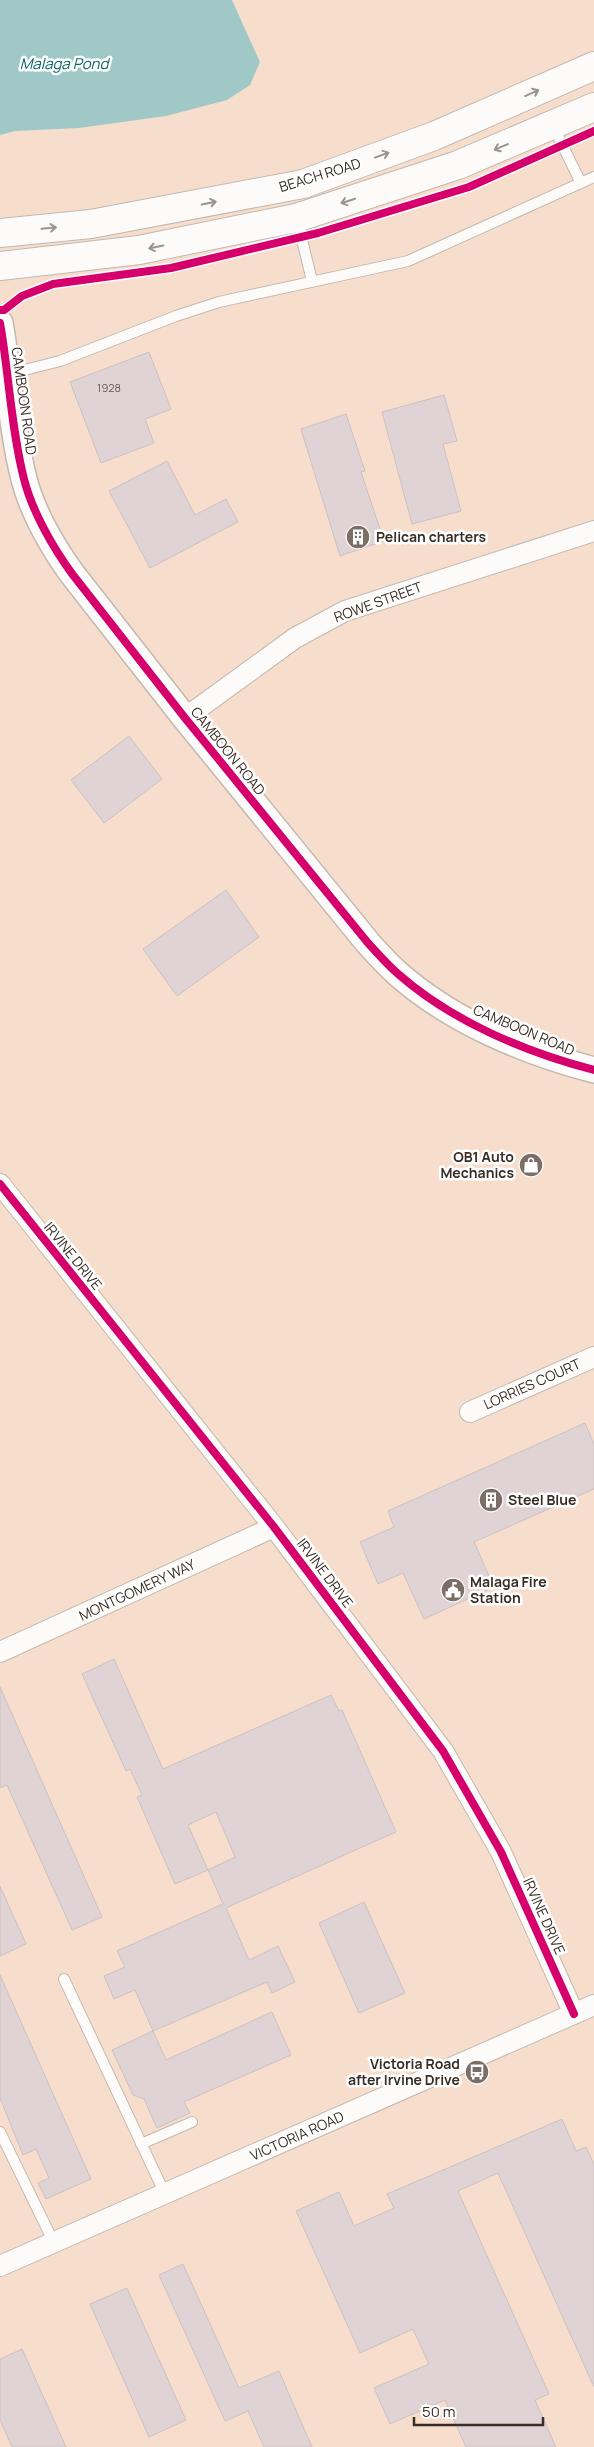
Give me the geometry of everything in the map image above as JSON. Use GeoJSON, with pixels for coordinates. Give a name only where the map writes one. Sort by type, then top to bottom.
{"type":"FeatureCollection","features":[{"type":"Feature","properties":{"kind":"main road","name":"BEACH ROAD"},"geometry":{"type":"LineString","coordinates":[[0,233],[91,224],[303,184],[434,136],[594,66]]}},
{"type":"Feature","properties":{"kind":"main road"},"geometry":{"type":"LineString","coordinates":[[0,266],[139,250],[296,218],[458,165],[594,107]]}},
{"type":"Feature","properties":{"kind":"street","name":"CAMBOON ROAD"},"geometry":{"type":"LineString","coordinates":[[0,323],[24,481],[56,551],[185,718],[368,942],[397,973],[435,1002],[473,1024],[565,1062],[594,1070]]}},
{"type":"Feature","properties":{"kind":"street","name":"ROWE STREET"},"geometry":{"type":"LineString","coordinates":[[185,718],[295,638],[345,611],[594,531]]}},
{"type":"Feature","properties":{"kind":"street","name":"IRVINE DRIVE"},"geometry":{"type":"LineString","coordinates":[[3,1193],[274,1527],[443,1751],[502,1852],[574,2014]]}},
{"type":"Feature","properties":{"kind":"street","name":"LORRIES COURT"},"geometry":{"type":"LineString","coordinates":[[470,1412],[594,1356]]}},
{"type":"Feature","properties":{"kind":"street","name":"MONTGOMERY WAY"},"geometry":{"type":"LineString","coordinates":[[0,1652],[274,1527]]}},
{"type":"Feature","properties":{"kind":"street","name":"VICTORIA ROAD"},"geometry":{"type":"LineString","coordinates":[[0,2266],[594,2005]]}},
{"type":"Feature","properties":{"kind":"lane"},"geometry":{"type":"LineString","coordinates":[[553,125],[581,183]]}},
{"type":"Feature","properties":{"kind":"lane"},"geometry":{"type":"LineString","coordinates":[[9,374],[60,361],[176,316],[219,302],[408,261],[594,177]]}},
{"type":"Feature","properties":{"kind":"lane"},"geometry":{"type":"LineString","coordinates":[[296,218],[312,281]]}},
{"type":"Feature","properties":{"kind":"lane"},"geometry":{"type":"LineString","coordinates":[[64,1980],[165,2194]]}},
{"type":"Feature","properties":{"kind":"lane"},"geometry":{"type":"LineString","coordinates":[[142,2144],[192,2122]]}},
{"type":"Feature","properties":{"kind":"lane"},"geometry":{"type":"LineString","coordinates":[[0,2132],[54,2242]]}},
{"type":"Feature","properties":{"kind":"shaded area"},"geometry":{"type":"Polygon","coordinates":[[[0,0],[594,0],[594,2447],[0,2447],[0,0]]]}},
{"type":"Feature","properties":{"kind":"water","name":"Malaga Pond"},"geometry":{"type":"Polygon","coordinates":[[[0,0],[232,0],[260,62],[250,85],[227,100],[166,116],[79,128],[15,131],[0,135],[0,0]]]}},
{"type":"Feature","properties":{"kind":"building"},"geometry":{"type":"Polygon","coordinates":[[[149,352],[171,409],[145,419],[154,443],[101,463],[70,382],[149,352]]]}},
{"type":"Feature","properties":{"kind":"building"},"geometry":{"type":"Polygon","coordinates":[[[444,395],[457,441],[443,444],[461,511],[412,524],[382,412],[444,395]]]}},
{"type":"Feature","properties":{"kind":"building"},"geometry":{"type":"Polygon","coordinates":[[[346,414],[365,471],[361,472],[384,541],[340,556],[301,429],[346,414]]]}},
{"type":"Feature","properties":{"kind":"building"},"geometry":{"type":"Polygon","coordinates":[[[167,461],[195,515],[226,499],[238,522],[150,568],[109,491],[167,461]]]}},
{"type":"Feature","properties":{"kind":"building"},"geometry":{"type":"Polygon","coordinates":[[[129,736],[162,779],[104,823],[71,780],[129,736]]]}},
{"type":"Feature","properties":{"kind":"building"},"geometry":{"type":"Polygon","coordinates":[[[226,890],[259,937],[177,996],[143,949],[226,890]]]}},
{"type":"Feature","properties":{"kind":"building","name":"Steel Blue"},"geometry":{"type":"Polygon","coordinates":[[[585,1423],[594,1444],[594,1489],[474,1542],[494,1587],[424,1619],[403,1573],[378,1584],[360,1542],[394,1527],[388,1511],[585,1423]]]}},
{"type":"Feature","properties":{"kind":"building"},"geometry":{"type":"Polygon","coordinates":[[[114,1659],[163,1769],[331,1695],[339,1711],[342,1710],[396,1832],[226,1908],[249,1960],[278,1946],[295,1982],[272,1993],[267,1982],[153,2031],[135,1990],[114,1999],[104,1976],[125,1967],[117,1951],[223,1904],[208,1870],[175,1884],[137,1797],[142,1795],[130,1769],[126,1771],[82,1674],[114,1659]],[[216,1812],[188,1825],[208,1870],[235,1857],[216,1812]]]}},
{"type":"Feature","properties":{"kind":"building"},"geometry":{"type":"Polygon","coordinates":[[[0,1687],[102,1917],[72,1930],[7,1785],[0,1788],[0,1687]]]}},
{"type":"Feature","properties":{"kind":"building"},"geometry":{"type":"Polygon","coordinates":[[[0,1886],[26,1944],[0,1956],[0,1886]]]}},
{"type":"Feature","properties":{"kind":"building"},"geometry":{"type":"Polygon","coordinates":[[[364,1902],[405,1993],[359,2013],[319,1923],[364,1902]]]}},
{"type":"Feature","properties":{"kind":"building"},"geometry":{"type":"Polygon","coordinates":[[[0,1975],[91,2179],[46,2199],[38,2183],[49,2178],[36,2149],[23,2155],[0,2098],[0,1975]]]}},
{"type":"Feature","properties":{"kind":"building"},"geometry":{"type":"Polygon","coordinates":[[[272,2012],[291,2055],[184,2102],[190,2113],[157,2128],[144,2099],[133,2095],[112,2050],[153,2031],[166,2060],[272,2012]]]}},
{"type":"Feature","properties":{"kind":"building"},"geometry":{"type":"Polygon","coordinates":[[[562,2119],[576,2151],[586,2147],[594,2164],[594,2387],[498,2173],[458,2191],[549,2394],[535,2400],[556,2447],[466,2447],[445,2400],[390,2424],[374,2388],[429,2364],[413,2329],[360,2353],[296,2211],[339,2192],[354,2226],[394,2208],[387,2194],[562,2119]]]}},
{"type":"Feature","properties":{"kind":"building"},"geometry":{"type":"Polygon","coordinates":[[[183,2264],[239,2388],[279,2371],[312,2447],[264,2447],[248,2411],[225,2421],[159,2275],[183,2264]]]}},
{"type":"Feature","properties":{"kind":"building"},"geometry":{"type":"Polygon","coordinates":[[[127,2288],[186,2420],[149,2437],[90,2304],[127,2288]]]}},
{"type":"Feature","properties":{"kind":"building"},"geometry":{"type":"Polygon","coordinates":[[[22,2349],[66,2447],[12,2447],[0,2420],[0,2359],[22,2349]]]}},
{"type":"Feature","properties":{"kind":"cycle path"},"geometry":{"type":"LineString","coordinates":[[0,310],[4,310],[22,296],[53,284],[171,268],[318,233],[469,187],[594,131]]}},
{"type":"Feature","properties":{"kind":"cycle path"},"geometry":{"type":"LineString","coordinates":[[0,323],[13,421],[24,479],[32,504],[51,541],[73,575],[185,718],[368,943],[397,973],[441,1006],[490,1033],[542,1054],[594,1070]]}},
{"type":"Feature","properties":{"kind":"cycle path"},"geometry":{"type":"LineString","coordinates":[[0,1184],[274,1527],[443,1751],[501,1852],[574,2014]]}},
{"type":"Feature","properties":{"kind":"place","name":"Pelican charters"},"geometry":{"type":"Point","coordinates":[358,537]}},
{"type":"Feature","properties":{"kind":"place","name":"OB1 Auto Mechanics"},"geometry":{"type":"Point","coordinates":[531,1165]}},
{"type":"Feature","properties":{"kind":"place","name":"Steel Blue"},"geometry":{"type":"Point","coordinates":[491,1500]}},
{"type":"Feature","properties":{"kind":"place","name":"Malaga Fire Station"},"geometry":{"type":"Point","coordinates":[453,1590]}},
{"type":"Feature","properties":{"kind":"place","name":"Victoria Road after Irvine Drive"},"geometry":{"type":"Point","coordinates":[477,2072]}}]}
